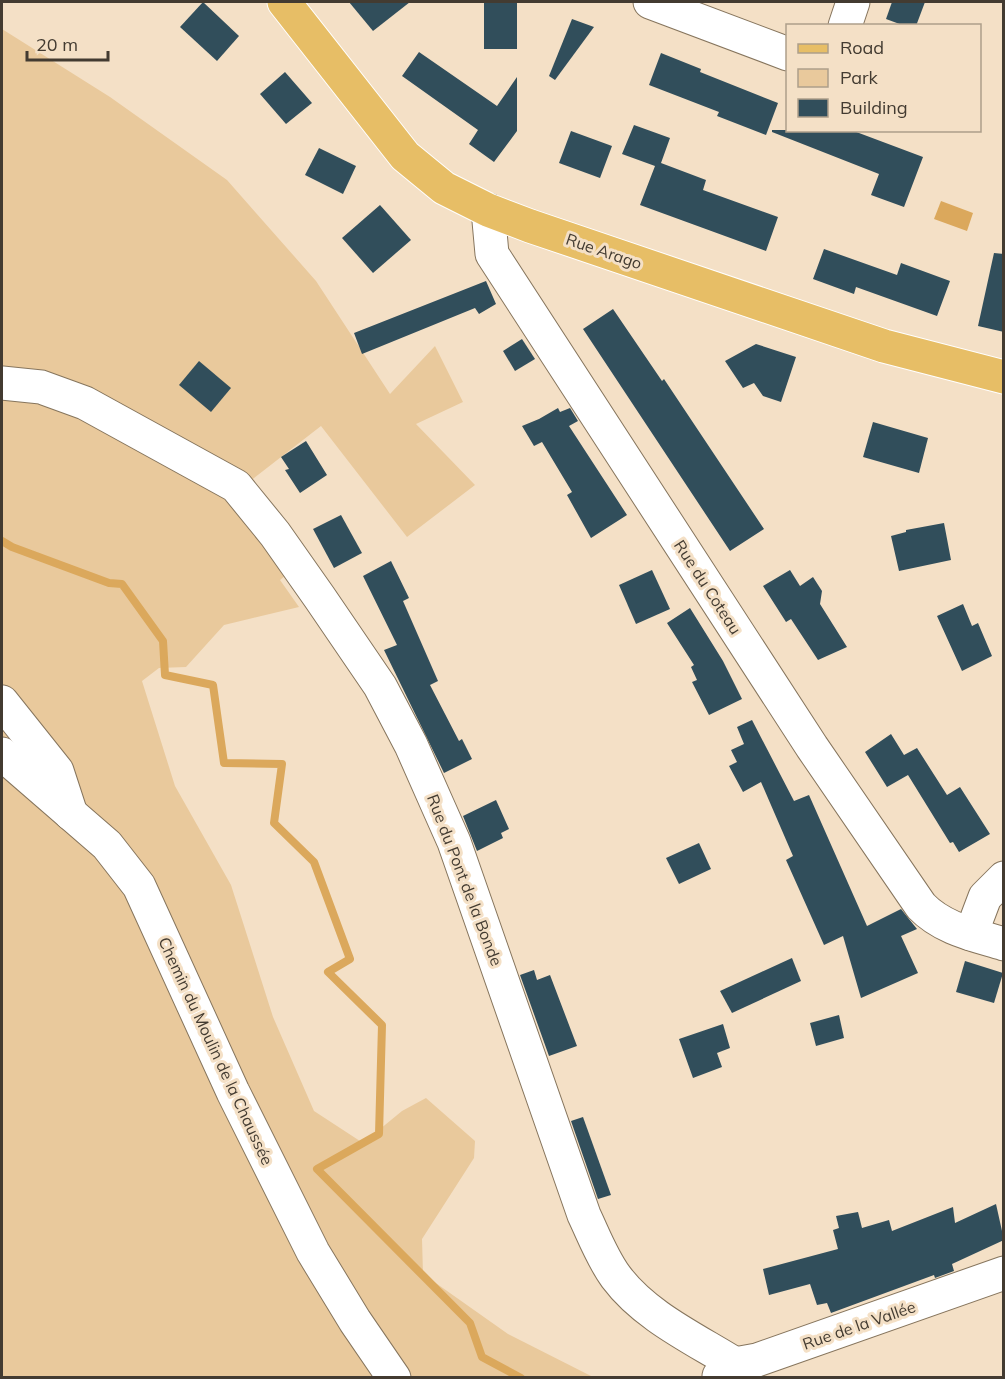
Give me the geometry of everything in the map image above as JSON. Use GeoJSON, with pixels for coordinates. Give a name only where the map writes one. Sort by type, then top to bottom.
{"type":"FeatureCollection","features":[{"type":"Feature","properties":{"kind":"main road","name":"Rue Arago"},"geometry":{"type":"LineString","coordinates":[[284,2],[405,156],[444,188],[488,210],[542,230],[884,346],[1004,376]]}},
{"type":"Feature","properties":{"kind":"street"},"geometry":{"type":"LineString","coordinates":[[650,2],[786,53]]}},
{"type":"Feature","properties":{"kind":"street"},"geometry":{"type":"LineString","coordinates":[[846,24],[853,2]]}},
{"type":"Feature","properties":{"kind":"street","name":"Rue du Coteau"},"geometry":{"type":"LineString","coordinates":[[488,210],[492,254],[812,747],[921,906],[937,920],[1004,944]]}},
{"type":"Feature","properties":{"kind":"street","name":"Rue du Pont de la Bonde"},"geometry":{"type":"LineString","coordinates":[[2,383],[41,387],[85,403],[236,486],[275,534],[380,686],[411,745],[454,842],[584,1215],[599,1249],[616,1278],[635,1297],[726,1371]]}},
{"type":"Feature","properties":{"kind":"street"},"geometry":{"type":"LineString","coordinates":[[2,702],[57,771],[72,816]]}},
{"type":"Feature","properties":{"kind":"street","name":"Chemin du Moulin de la Chaussée"},"geometry":{"type":"LineString","coordinates":[[2,754],[107,845],[139,886],[233,1092],[313,1251],[355,1321],[394,1377]]}},
{"type":"Feature","properties":{"kind":"street"},"geometry":{"type":"LineString","coordinates":[[971,934],[985,897],[1004,878]]}},
{"type":"Feature","properties":{"kind":"street","name":"Rue de la Vallée"},"geometry":{"type":"LineString","coordinates":[[726,1371],[1004,1273]]}},
{"type":"Feature","properties":{"kind":"green space"},"geometry":{"type":"Polygon","coordinates":[[[2,29],[110,97],[227,180],[316,281],[390,394],[435,346],[463,402],[416,424],[475,485],[407,537],[321,426],[249,482],[297,566],[280,580],[299,607],[224,625],[186,667],[159,668],[142,681],[175,786],[231,885],[273,1017],[314,1111],[363,1143],[402,1111],[426,1098],[475,1141],[474,1158],[422,1239],[423,1274],[508,1334],[593,1377],[2,1377],[2,29]]]}},
{"type":"Feature","properties":{"kind":"shaded area"},"geometry":{"type":"Polygon","coordinates":[[[941,201],[973,213],[967,231],[934,219],[941,201]]]}},
{"type":"Feature","properties":{"kind":"building"},"geometry":{"type":"Polygon","coordinates":[[[203,2],[239,36],[217,61],[180,27],[203,2]]]}},
{"type":"Feature","properties":{"kind":"building"},"geometry":{"type":"Polygon","coordinates":[[[349,2],[410,2],[373,31],[349,2]]]}},
{"type":"Feature","properties":{"kind":"building"},"geometry":{"type":"Polygon","coordinates":[[[484,2],[517,2],[517,49],[484,49],[484,2]]]}},
{"type":"Feature","properties":{"kind":"building"},"geometry":{"type":"Polygon","coordinates":[[[892,2],[925,2],[917,24],[900,24],[886,19],[892,2]]]}},
{"type":"Feature","properties":{"kind":"building"},"geometry":{"type":"Polygon","coordinates":[[[572,19],[594,27],[555,80],[549,76],[572,19]]]}},
{"type":"Feature","properties":{"kind":"building"},"geometry":{"type":"Polygon","coordinates":[[[419,52],[497,106],[517,77],[517,131],[494,162],[469,144],[478,130],[402,76],[419,52]]]}},
{"type":"Feature","properties":{"kind":"building"},"geometry":{"type":"Polygon","coordinates":[[[661,53],[701,69],[700,72],[778,103],[766,135],[717,116],[719,112],[649,85],[661,53]]]}},
{"type":"Feature","properties":{"kind":"building"},"geometry":{"type":"Polygon","coordinates":[[[285,72],[312,103],[286,124],[260,94],[285,72]]]}},
{"type":"Feature","properties":{"kind":"building"},"geometry":{"type":"Polygon","coordinates":[[[634,125],[670,138],[661,163],[706,180],[703,190],[778,217],[766,251],[640,205],[655,166],[622,154],[634,125]]]}},
{"type":"Feature","properties":{"kind":"building"},"geometry":{"type":"Polygon","coordinates":[[[772,130],[856,132],[923,157],[904,207],[871,195],[879,174],[772,132],[772,130]]]}},
{"type":"Feature","properties":{"kind":"building"},"geometry":{"type":"Polygon","coordinates":[[[571,131],[612,146],[600,178],[559,163],[571,131]]]}},
{"type":"Feature","properties":{"kind":"building"},"geometry":{"type":"Polygon","coordinates":[[[319,148],[356,166],[343,194],[305,175],[319,148]]]}},
{"type":"Feature","properties":{"kind":"building"},"geometry":{"type":"Polygon","coordinates":[[[380,205],[411,240],[373,273],[342,238],[380,205]]]}},
{"type":"Feature","properties":{"kind":"building"},"geometry":{"type":"Polygon","coordinates":[[[824,249],[897,275],[901,263],[950,281],[937,316],[856,287],[854,294],[813,279],[824,249]]]}},
{"type":"Feature","properties":{"kind":"building"},"geometry":{"type":"Polygon","coordinates":[[[994,253],[1004,254],[1004,332],[978,326],[994,253]]]}},
{"type":"Feature","properties":{"kind":"building"},"geometry":{"type":"Polygon","coordinates":[[[486,281],[496,304],[479,314],[475,308],[362,354],[354,333],[486,281]]]}},
{"type":"Feature","properties":{"kind":"building"},"geometry":{"type":"Polygon","coordinates":[[[613,309],[662,381],[664,379],[764,529],[730,551],[583,329],[613,309]]]}},
{"type":"Feature","properties":{"kind":"building"},"geometry":{"type":"Polygon","coordinates":[[[522,339],[535,359],[515,371],[503,351],[522,339]]]}},
{"type":"Feature","properties":{"kind":"building"},"geometry":{"type":"Polygon","coordinates":[[[756,344],[796,357],[781,402],[763,396],[754,383],[743,388],[725,361],[756,344]]]}},
{"type":"Feature","properties":{"kind":"building"},"geometry":{"type":"Polygon","coordinates":[[[199,361],[231,388],[211,412],[179,385],[199,361]]]}},
{"type":"Feature","properties":{"kind":"building"},"geometry":{"type":"Polygon","coordinates":[[[558,408],[560,412],[570,408],[578,421],[569,426],[627,515],[591,538],[567,495],[572,492],[542,442],[534,446],[522,426],[558,408]]]}},
{"type":"Feature","properties":{"kind":"building"},"geometry":{"type":"Polygon","coordinates":[[[873,422],[928,438],[919,473],[863,457],[873,422]]]}},
{"type":"Feature","properties":{"kind":"building"},"geometry":{"type":"Polygon","coordinates":[[[306,441],[327,475],[300,493],[285,470],[289,469],[281,457],[306,441]]]}},
{"type":"Feature","properties":{"kind":"building"},"geometry":{"type":"Polygon","coordinates":[[[341,515],[362,553],[334,568],[313,529],[341,515]]]}},
{"type":"Feature","properties":{"kind":"building"},"geometry":{"type":"Polygon","coordinates":[[[944,523],[951,560],[899,571],[891,536],[906,532],[906,530],[944,523]]]}},
{"type":"Feature","properties":{"kind":"building"},"geometry":{"type":"Polygon","coordinates":[[[391,561],[409,598],[403,601],[438,681],[430,685],[459,741],[462,739],[472,759],[444,773],[384,650],[397,645],[363,576],[391,561]]]}},
{"type":"Feature","properties":{"kind":"building"},"geometry":{"type":"Polygon","coordinates":[[[652,570],[670,609],[636,624],[619,585],[652,570]]]}},
{"type":"Feature","properties":{"kind":"building"},"geometry":{"type":"Polygon","coordinates":[[[790,570],[800,586],[813,577],[822,591],[820,604],[847,647],[818,660],[791,619],[786,622],[763,586],[790,570]]]}},
{"type":"Feature","properties":{"kind":"building"},"geometry":{"type":"Polygon","coordinates":[[[963,604],[972,626],[978,623],[992,656],[962,671],[937,616],[963,604]]]}},
{"type":"Feature","properties":{"kind":"building"},"geometry":{"type":"Polygon","coordinates":[[[690,608],[723,661],[742,699],[709,715],[692,682],[697,680],[691,667],[694,665],[667,623],[690,608]]]}},
{"type":"Feature","properties":{"kind":"building"},"geometry":{"type":"Polygon","coordinates":[[[752,720],[794,801],[809,795],[867,926],[901,909],[917,929],[901,936],[918,973],[861,998],[843,936],[824,945],[786,860],[793,856],[761,782],[743,792],[729,766],[737,762],[731,750],[744,744],[737,727],[752,720]]]}},
{"type":"Feature","properties":{"kind":"building"},"geometry":{"type":"Polygon","coordinates":[[[891,734],[904,755],[917,748],[947,795],[960,787],[990,834],[959,852],[953,842],[950,843],[908,775],[887,787],[865,752],[891,734]]]}},
{"type":"Feature","properties":{"kind":"building"},"geometry":{"type":"Polygon","coordinates":[[[496,800],[509,829],[501,833],[503,838],[477,851],[463,816],[496,800]]]}},
{"type":"Feature","properties":{"kind":"building"},"geometry":{"type":"Polygon","coordinates":[[[699,843],[711,869],[679,884],[666,858],[699,843]]]}},
{"type":"Feature","properties":{"kind":"building"},"geometry":{"type":"Polygon","coordinates":[[[792,958],[801,981],[732,1013],[720,991],[792,958]]]}},
{"type":"Feature","properties":{"kind":"building"},"geometry":{"type":"Polygon","coordinates":[[[965,961],[1003,973],[994,1003],[956,992],[965,961]]]}},
{"type":"Feature","properties":{"kind":"building"},"geometry":{"type":"Polygon","coordinates":[[[534,970],[537,980],[550,975],[577,1046],[549,1056],[520,975],[534,970]]]}},
{"type":"Feature","properties":{"kind":"building"},"geometry":{"type":"Polygon","coordinates":[[[839,1015],[844,1038],[816,1046],[810,1023],[839,1015]]]}},
{"type":"Feature","properties":{"kind":"building"},"geometry":{"type":"Polygon","coordinates":[[[723,1024],[730,1048],[717,1053],[722,1067],[693,1078],[679,1039],[723,1024]]]}},
{"type":"Feature","properties":{"kind":"building"},"geometry":{"type":"Polygon","coordinates":[[[583,1117],[611,1195],[598,1199],[571,1121],[583,1117]]]}},
{"type":"Feature","properties":{"kind":"building"},"geometry":{"type":"Polygon","coordinates":[[[996,1204],[1004,1240],[952,1264],[954,1271],[935,1278],[934,1275],[831,1313],[827,1303],[817,1305],[810,1284],[769,1295],[763,1269],[838,1249],[833,1230],[839,1228],[836,1216],[858,1212],[862,1228],[889,1220],[892,1231],[953,1207],[955,1223],[996,1204]]]}},
{"type":"Feature","properties":{"kind":"waterway"},"geometry":{"type":"LineString","coordinates":[[2,541],[12,547],[109,583],[122,584],[163,641],[165,675],[213,685],[224,763],[282,764],[274,823],[314,862],[350,959],[328,972],[382,1025],[379,1134],[317,1169],[470,1323],[482,1357],[521,1378]]}}]}
